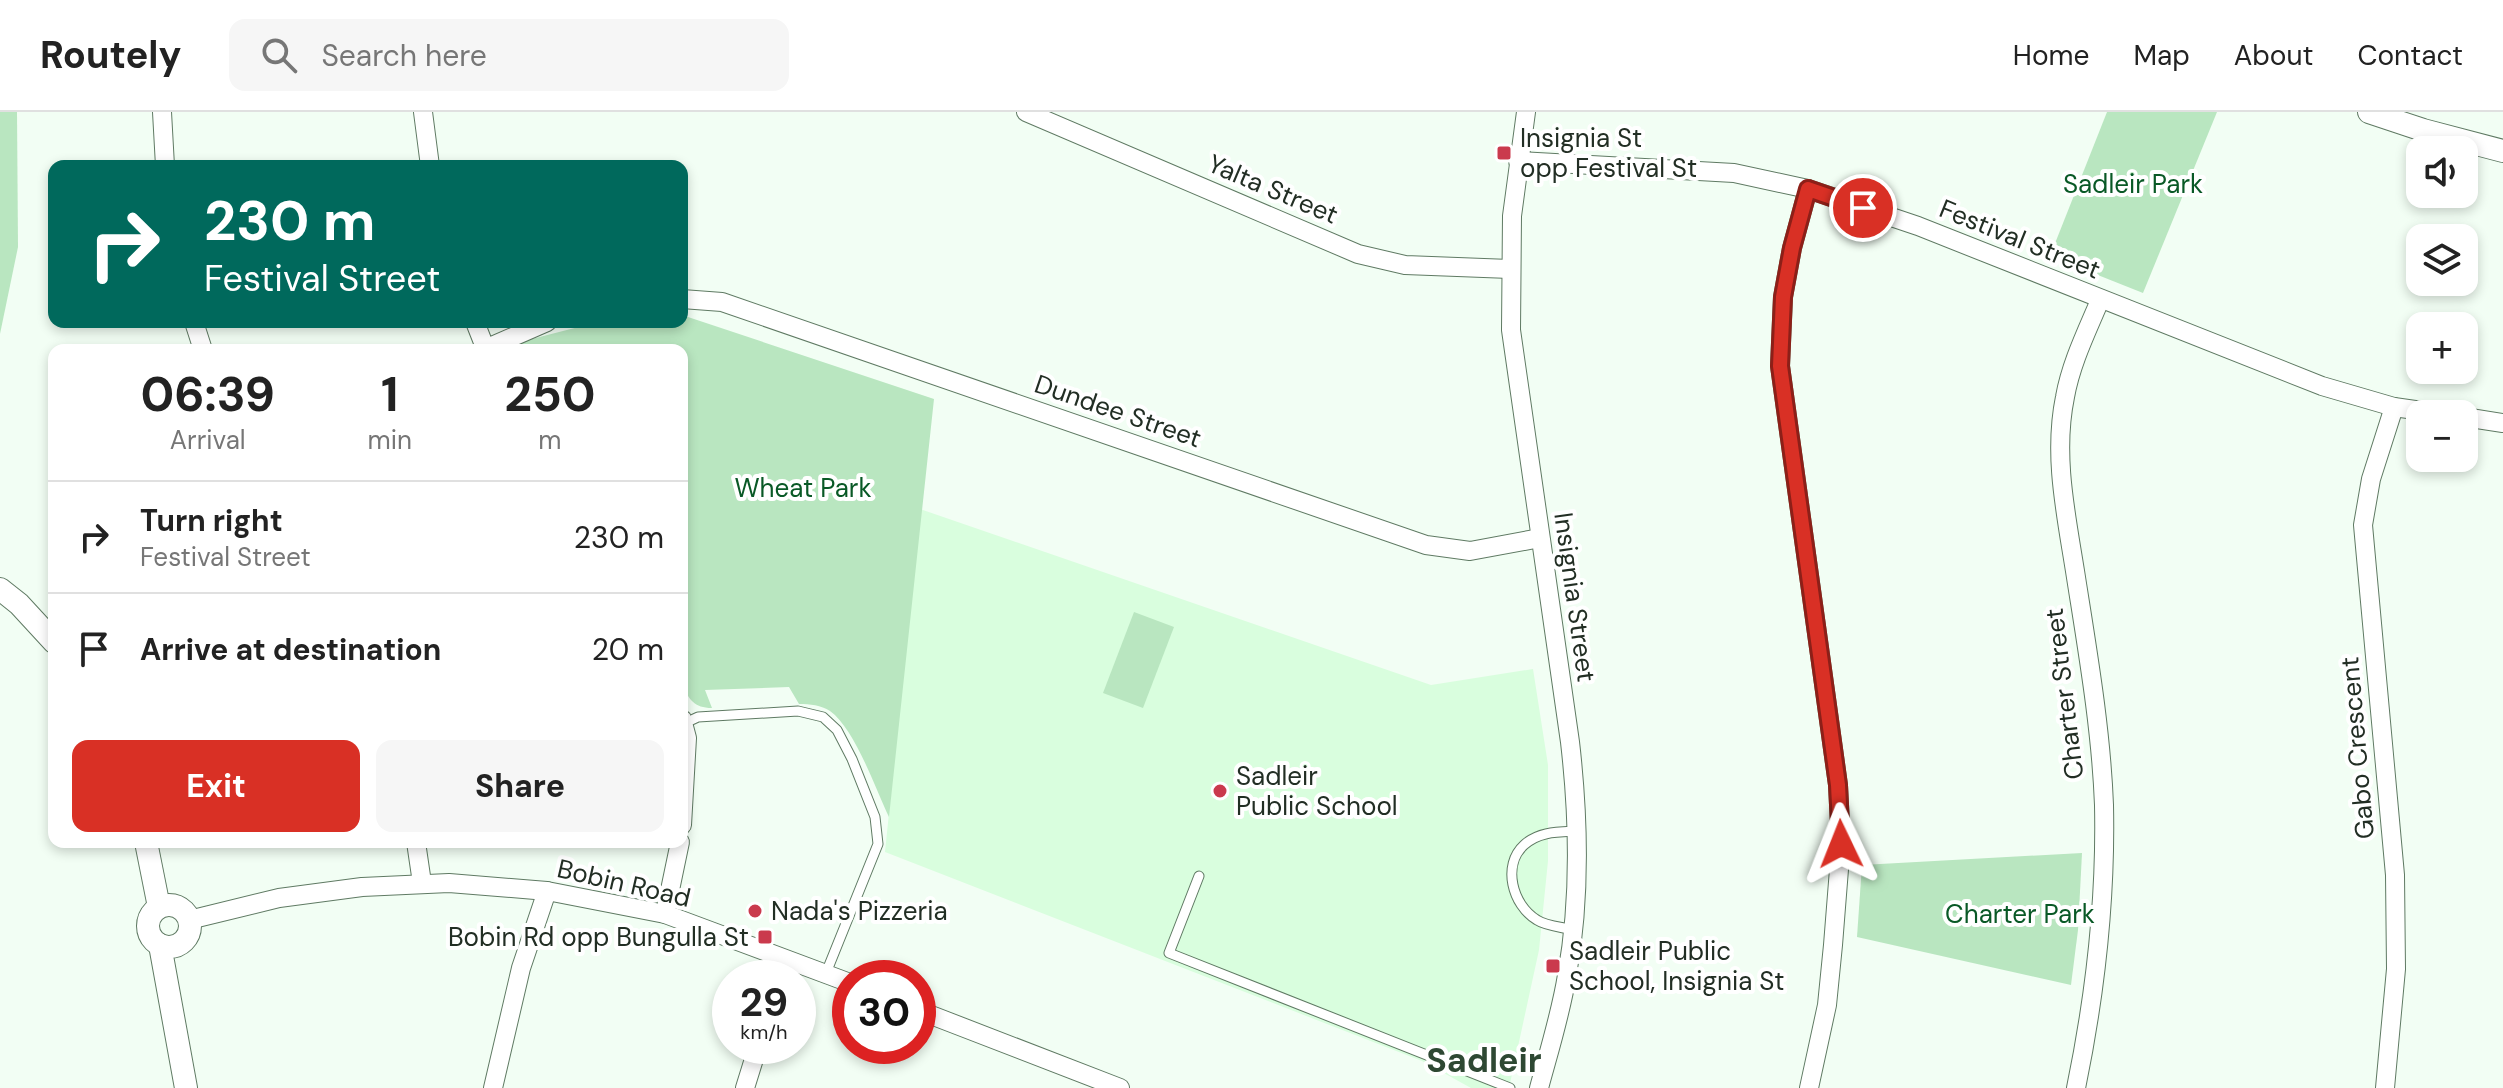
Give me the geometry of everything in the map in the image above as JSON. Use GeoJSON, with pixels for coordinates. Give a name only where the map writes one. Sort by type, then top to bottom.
{"type":"FeatureCollection","features":[{"type":"Feature","properties":{"kind":"street"},"geometry":{"type":"LineString","coordinates":[[162,112],[165,160]]}},
{"type":"Feature","properties":{"kind":"street"},"geometry":{"type":"LineString","coordinates":[[423,112],[429,160]]}},
{"type":"Feature","properties":{"kind":"street","name":"Yalta Street"},"geometry":{"type":"LineString","coordinates":[[1026,112],[1358,254],[1405,265],[1510,269]]}},
{"type":"Feature","properties":{"kind":"street","name":"Insignia Street"},"geometry":{"type":"LineString","coordinates":[[1526,112],[1512,216],[1511,330],[1570,742],[1579,854],[1567,976],[1539,1088]]}},
{"type":"Feature","properties":{"kind":"street"},"geometry":{"type":"LineString","coordinates":[[2369,112],[2503,151]]}},
{"type":"Feature","properties":{"kind":"street","name":"Festival Street"},"geometry":{"type":"LineString","coordinates":[[1518,161],[1734,173],[1808,189],[1918,226],[2322,386],[2406,409]]}},
{"type":"Feature","properties":{"kind":"street"},"geometry":{"type":"LineString","coordinates":[[1808,189],[1783,297],[1780,366],[1838,785],[1841,844],[1827,1005],[1809,1088]]}},
{"type":"Feature","properties":{"kind":"street","name":"Dundee Street"},"geometry":{"type":"LineString","coordinates":[[688,299],[722,302],[1426,545],[1470,551],[1540,538]]}},
{"type":"Feature","properties":{"kind":"street","name":"Charter Street"},"geometry":{"type":"LineString","coordinates":[[2076,1088],[2097,945],[2104,805],[2097,728],[2062,488],[2060,445],[2065,396],[2100,300]]}},
{"type":"Feature","properties":{"kind":"street"},"geometry":{"type":"LineString","coordinates":[[499,344],[534,328]]}},
{"type":"Feature","properties":{"kind":"street","name":"Gabo Crescent"},"geometry":{"type":"LineString","coordinates":[[2385,1088],[2396,969],[2395,888],[2363,525],[2371,479],[2394,407]]}},
{"type":"Feature","properties":{"kind":"street"},"geometry":{"type":"LineString","coordinates":[[2478,419],[2503,423]]}},
{"type":"Feature","properties":{"kind":"street"},"geometry":{"type":"LineString","coordinates":[[0,589],[19,604],[48,635]]}},
{"type":"Feature","properties":{"kind":"street"},"geometry":{"type":"LineString","coordinates":[[147,848],[159,907]]}},
{"type":"Feature","properties":{"kind":"street"},"geometry":{"type":"LineString","coordinates":[[417,848],[422,883]]}},
{"type":"Feature","properties":{"kind":"street"},"geometry":{"type":"LineString","coordinates":[[665,914],[679,848]]}},
{"type":"Feature","properties":{"kind":"street","name":"Bobin Road"},"geometry":{"type":"LineString","coordinates":[[189,920],[279,898],[362,887],[422,883],[547,891],[665,914],[767,960]]}},
{"type":"Feature","properties":{"kind":"street"},"geometry":{"type":"LineString","coordinates":[[493,1088],[521,968],[547,891]]}},
{"type":"Feature","properties":{"kind":"street"},"geometry":{"type":"LineString","coordinates":[[167,946],[186,938],[189,931],[189,920],[174,906],[159,907],[151,914],[148,928],[150,936],[167,946],[201,1088]]}},
{"type":"Feature","properties":{"kind":"street"},"geometry":{"type":"LineString","coordinates":[[167,946],[186,1088]]}},
{"type":"Feature","properties":{"kind":"street","name":"Bobin Road"},"geometry":{"type":"LineString","coordinates":[[816,972],[832,976]]}},
{"type":"Feature","properties":{"kind":"street"},"geometry":{"type":"LineString","coordinates":[[936,1017],[1120,1088]]}},
{"type":"Feature","properties":{"kind":"street"},"geometry":{"type":"LineString","coordinates":[[745,1088],[752,1064]]}},
{"type":"Feature","properties":{"kind":"lane"},"geometry":{"type":"LineString","coordinates":[[688,720],[698,717],[798,711],[823,717],[837,730],[875,817],[878,844],[826,973]]}},
{"type":"Feature","properties":{"kind":"lane"},"geometry":{"type":"LineString","coordinates":[[1573,930],[1538,921],[1520,902],[1511,881],[1514,857],[1525,843],[1545,833],[1578,831]]}},
{"type":"Feature","properties":{"kind":"lane"},"geometry":{"type":"LineString","coordinates":[[1199,876],[1169,953],[1510,1088]]}},
{"type":"Feature","properties":{"kind":"shaded area","name":"Sadleir Public School"},"geometry":{"type":"Polygon","coordinates":[[[920,509],[1431,685],[1533,669],[1548,765],[1548,861],[1539,950],[1509,1088],[1471,1088],[1422,1061],[885,852],[920,509]]]}},
{"type":"Feature","properties":{"kind":"green space"},"geometry":{"type":"Polygon","coordinates":[[[0,112],[17,112],[18,247],[0,334],[0,112]]]}},
{"type":"Feature","properties":{"kind":"green space","name":"Sadleir Park"},"geometry":{"type":"Polygon","coordinates":[[[2107,112],[2217,112],[2143,293],[2050,256],[2107,112]]]}},
{"type":"Feature","properties":{"kind":"green space","name":"Wheat Park"},"geometry":{"type":"Polygon","coordinates":[[[688,317],[934,399],[889,817],[856,745],[830,711],[815,705],[799,704],[789,687],[705,690],[712,708],[693,702],[688,695],[688,344],[521,344],[575,328],[688,328],[688,317]]]}},
{"type":"Feature","properties":{"kind":"green space"},"geometry":{"type":"Polygon","coordinates":[[[1134,612],[1174,627],[1143,708],[1103,693],[1134,612]]]}},
{"type":"Feature","properties":{"kind":"green space","name":"Charter Park"},"geometry":{"type":"Polygon","coordinates":[[[2082,853],[2078,930],[2071,985],[1857,937],[1862,865],[2082,853]]]}},
{"type":"Feature","properties":{"kind":"place","name":"Insignia St opp Festival St"},"geometry":{"type":"Point","coordinates":[1504,153]}},
{"type":"Feature","properties":{"kind":"place","name":"Sadleir Public School"},"geometry":{"type":"Point","coordinates":[1220,791]}},
{"type":"Feature","properties":{"kind":"place","name":"Nada's Pizzeria"},"geometry":{"type":"Point","coordinates":[755,911]}},
{"type":"Feature","properties":{"kind":"place","name":"Bobin Rd opp Bungulla St"},"geometry":{"type":"Point","coordinates":[765,937]}},
{"type":"Feature","properties":{"kind":"place","name":"Sadleir Public School, Insignia St"},"geometry":{"type":"Point","coordinates":[1553,966]}},
{"type":"Feature","properties":{"kind":"district","name":"Sadleir"},"geometry":{"type":"Point","coordinates":[1484,1060]}},
{"type":"Feature","properties":{"kind":"route"},"geometry":{"type":"LineString","coordinates":[[1841,844],[1838,785],[1780,366],[1783,297],[1808,189],[1863,208]]}}]}
